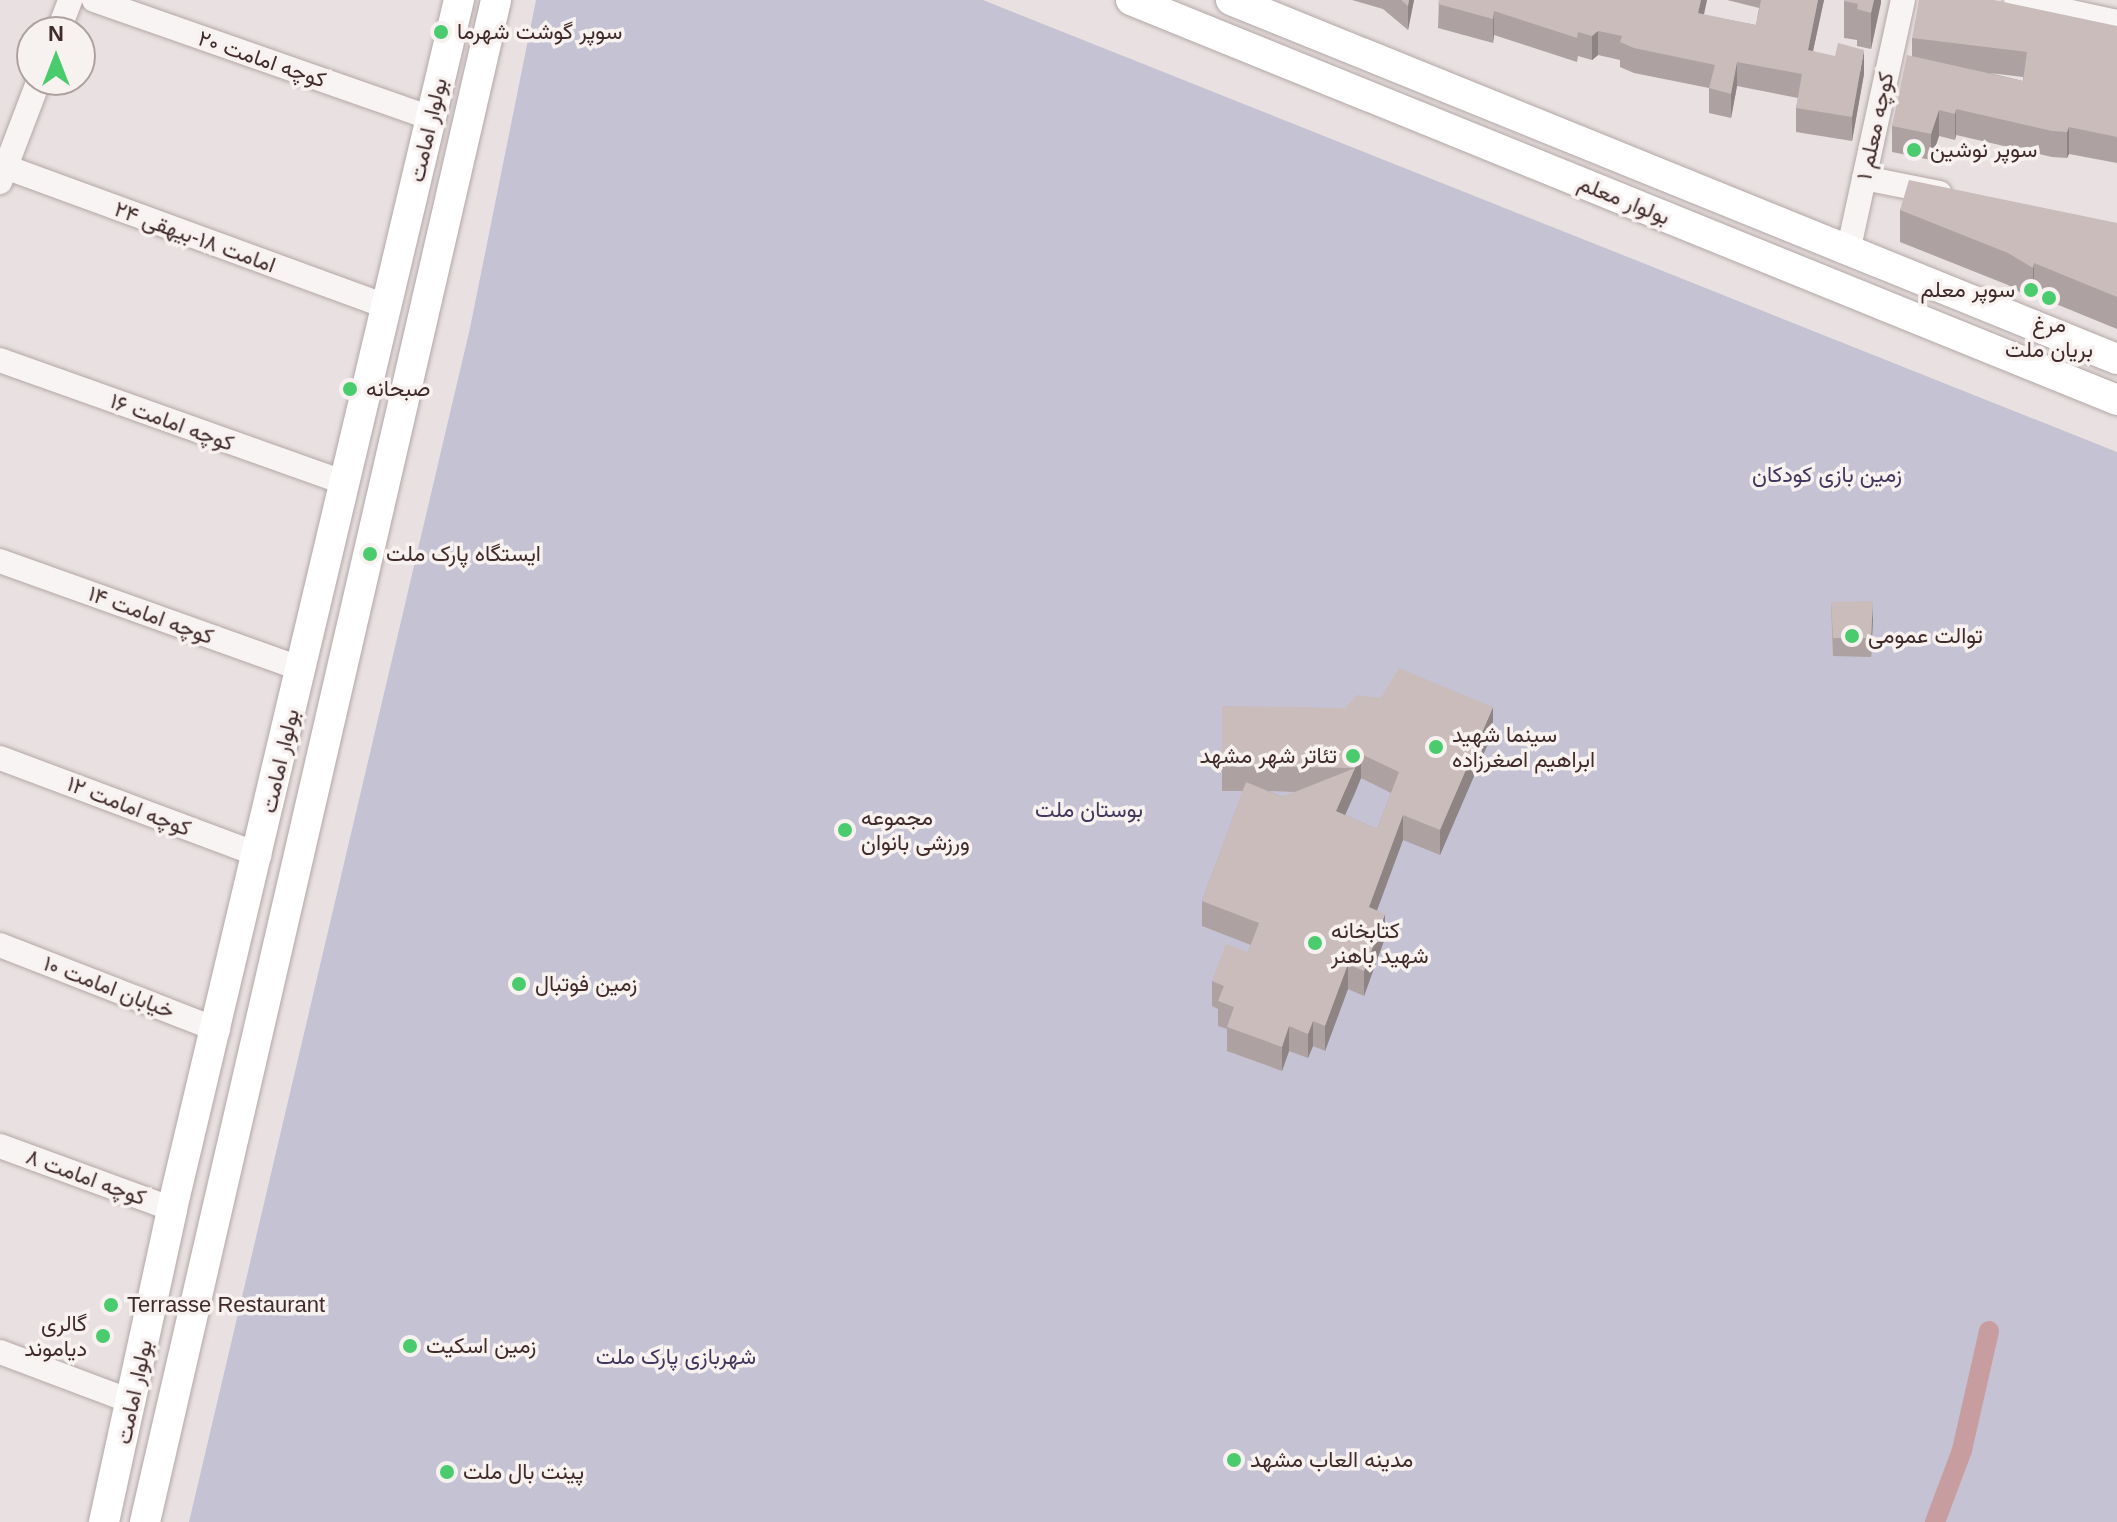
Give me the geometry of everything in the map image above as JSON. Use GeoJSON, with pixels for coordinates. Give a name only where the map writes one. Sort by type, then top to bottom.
{"type":"FeatureCollection","features":[{"type":"Feature","properties":{"kind":"main road","name":"بولوار امامت"},"geometry":{"type":"LineString","coordinates":[[104,1522],[133,1402],[172,1209],[218,1030],[459,0]]}},
{"type":"Feature","properties":{"kind":"main road","name":"بولوار امامت"},"geometry":{"type":"LineString","coordinates":[[145,1522],[496,0]]}},
{"type":"Feature","properties":{"kind":"main road","name":"بولوار معلم"},"geometry":{"type":"LineString","coordinates":[[1231,0],[2117,359]]}},
{"type":"Feature","properties":{"kind":"main road","name":"بولوار معلم"},"geometry":{"type":"LineString","coordinates":[[1145,3],[2117,400]]}},
{"type":"Feature","properties":{"kind":"street","name":"کوچه امامت ۲۰"},"geometry":{"type":"LineString","coordinates":[[94,0],[431,118]]}},
{"type":"Feature","properties":{"kind":"street","name":"کوچه معلم ۱"},"geometry":{"type":"LineString","coordinates":[[1848,252],[1903,0]]}},
{"type":"Feature","properties":{"kind":"street"},"geometry":{"type":"LineString","coordinates":[[2016,0],[2117,22]]}},
{"type":"Feature","properties":{"kind":"street"},"geometry":{"type":"LineString","coordinates":[[2,172],[33,96]]}},
{"type":"Feature","properties":{"kind":"street","name":"امامت ۱۸-بیهقی ۲۴"},"geometry":{"type":"LineString","coordinates":[[2,172],[386,306]]}},
{"type":"Feature","properties":{"kind":"street"},"geometry":{"type":"LineString","coordinates":[[1864,178],[1968,199]]}},
{"type":"Feature","properties":{"kind":"street","name":"کوچه امامت ۱۶"},"geometry":{"type":"LineString","coordinates":[[0,360],[345,483]]}},
{"type":"Feature","properties":{"kind":"street","name":"کوچه امامت ۱۴"},"geometry":{"type":"LineString","coordinates":[[0,561],[301,669]]}},
{"type":"Feature","properties":{"kind":"street","name":"کوچه امامت ۱۲"},"geometry":{"type":"LineString","coordinates":[[0,758],[259,855]]}},
{"type":"Feature","properties":{"kind":"street","name":"خیابان امامت ۱۰"},"geometry":{"type":"LineString","coordinates":[[0,945],[218,1030]]}},
{"type":"Feature","properties":{"kind":"street","name":"کوچه امامت ۸"},"geometry":{"type":"LineString","coordinates":[[0,1146],[172,1209]]}},
{"type":"Feature","properties":{"kind":"street"},"geometry":{"type":"LineString","coordinates":[[0,1352],[133,1402]]}},
{"type":"Feature","properties":{"kind":"green space","name":"بوستان ملت"},"geometry":{"type":"Polygon","coordinates":[[[536,0],[983,0],[2117,452],[2117,1522],[189,1522],[470,328],[536,0]]]}},
{"type":"Feature","properties":{"kind":"building"},"geometry":{"type":"Polygon","coordinates":[[[1439,0],[1701,0],[1698,13],[1756,25],[1761,0],[1818,0],[1808,50],[1835,56],[1838,43],[1864,50],[1852,117],[1796,108],[1802,74],[1737,62],[1731,94],[1709,88],[1715,65],[1634,48],[1620,42],[1622,36],[1598,31],[1592,36],[1578,32],[1577,38],[1494,11],[1493,19],[1438,4],[1439,0]]]}},
{"type":"Feature","properties":{"kind":"building"},"geometry":{"type":"Polygon","coordinates":[[[1844,0],[1874,0],[1871,13],[1857,9],[1858,4],[1844,0]]]}},
{"type":"Feature","properties":{"kind":"building"},"geometry":{"type":"Polygon","coordinates":[[[1919,0],[1994,0],[2117,26],[2117,137],[2069,127],[2067,132],[2052,131],[1956,109],[1955,114],[1939,110],[1931,134],[1892,126],[1907,55],[2023,81],[2027,52],[1912,38],[1919,0]]]}},
{"type":"Feature","properties":{"kind":"building"},"geometry":{"type":"Polygon","coordinates":[[[1909,180],[2117,223],[2117,297],[2034,263],[2033,268],[2008,253],[1900,210],[1909,180]]]}},
{"type":"Feature","properties":{"kind":"building"},"geometry":{"type":"Polygon","coordinates":[[[1873,601],[1871,638],[1833,638],[1831,602],[1873,601]]]}},
{"type":"Feature","properties":{"kind":"building"},"geometry":{"type":"Polygon","coordinates":[[[1399,668],[1493,707],[1440,830],[1403,815],[1369,907],[1385,914],[1364,971],[1348,964],[1325,1026],[1313,1021],[1308,1034],[1289,1026],[1282,1047],[1227,1027],[1234,1007],[1218,1001],[1224,986],[1212,981],[1226,944],[1248,952],[1259,923],[1202,901],[1246,782],[1282,797],[1355,768],[1222,766],[1222,706],[1345,708],[1357,695],[1381,698],[1399,668]],[[1361,754],[1336,811],[1377,829],[1399,772],[1361,754]]]}},
{"type":"Feature","properties":{"kind":"waterway"},"geometry":{"type":"LineString","coordinates":[[1935,1522],[1962,1450],[1989,1331]]}},
{"type":"Feature","properties":{"kind":"place","name":"سوپر گوشت شهرما"},"geometry":{"type":"Point","coordinates":[441,32]}},
{"type":"Feature","properties":{"kind":"place","name":"سوپر نوشین"},"geometry":{"type":"Point","coordinates":[1914,150]}},
{"type":"Feature","properties":{"kind":"place","name":"سوپر معلم"},"geometry":{"type":"Point","coordinates":[2031,290]}},
{"type":"Feature","properties":{"kind":"place","name":"مرغ بریان ملت"},"geometry":{"type":"Point","coordinates":[2049,298]}},
{"type":"Feature","properties":{"kind":"place","name":"صبحانه"},"geometry":{"type":"Point","coordinates":[350,389]}},
{"type":"Feature","properties":{"kind":"place","name":"ایستگاه پارک ملت"},"geometry":{"type":"Point","coordinates":[370,554]}},
{"type":"Feature","properties":{"kind":"place","name":"توالت عمومی"},"geometry":{"type":"Point","coordinates":[1852,636]}},
{"type":"Feature","properties":{"kind":"place","name":"سینما شهید ابراهیم اصغرزاده"},"geometry":{"type":"Point","coordinates":[1436,747]}},
{"type":"Feature","properties":{"kind":"place","name":"تئاتر شهر مشهد"},"geometry":{"type":"Point","coordinates":[1353,756]}},
{"type":"Feature","properties":{"kind":"place","name":"مجموعه ورزشی بانوان"},"geometry":{"type":"Point","coordinates":[845,830]}},
{"type":"Feature","properties":{"kind":"place","name":"کتابخانه شهید باهنر"},"geometry":{"type":"Point","coordinates":[1315,943]}},
{"type":"Feature","properties":{"kind":"place","name":"زمین فوتبال"},"geometry":{"type":"Point","coordinates":[519,984]}},
{"type":"Feature","properties":{"kind":"place","name":"Terrasse Restaurant"},"geometry":{"type":"Point","coordinates":[111,1305]}},
{"type":"Feature","properties":{"kind":"place","name":"گالری دیاموند"},"geometry":{"type":"Point","coordinates":[103,1336]}},
{"type":"Feature","properties":{"kind":"place","name":"زمین اسکیت"},"geometry":{"type":"Point","coordinates":[410,1346]}},
{"type":"Feature","properties":{"kind":"place","name":"مدينه العاب مشهد"},"geometry":{"type":"Point","coordinates":[1234,1460]}},
{"type":"Feature","properties":{"kind":"place","name":"پینت بال ملت"},"geometry":{"type":"Point","coordinates":[447,1472]}},
{"type":"Feature","properties":{"kind":"park label","name":"زمین بازی کودکان"},"geometry":{"type":"Point","coordinates":[1827,475]}},
{"type":"Feature","properties":{"kind":"park label","name":"شهربازی پارک ملت"},"geometry":{"type":"Point","coordinates":[676,1357]}}]}
